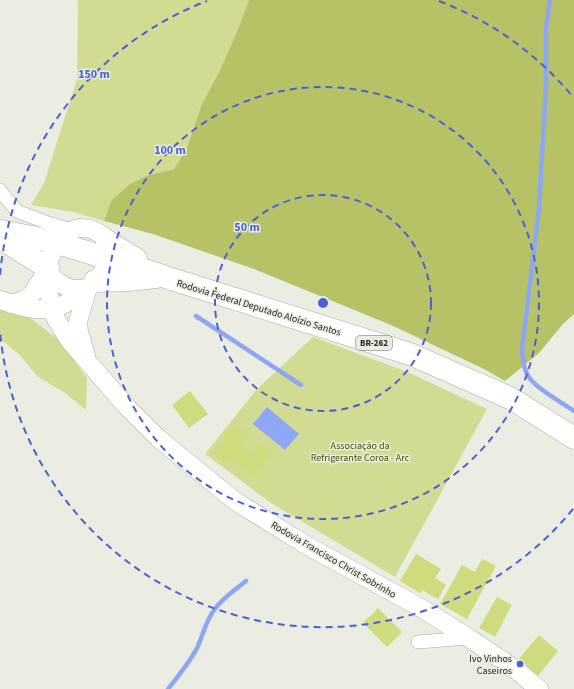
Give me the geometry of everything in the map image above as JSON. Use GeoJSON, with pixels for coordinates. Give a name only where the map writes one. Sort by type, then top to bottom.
{"type":"FeatureCollection","features":[{"type":"Feature","properties":{"kind":"highway","name":"Rodovia Federal Deputado Aloízio Santos"},"geometry":{"type":"LineString","coordinates":[[0,231],[32,237],[65,236],[108,250],[159,275],[410,354],[512,399],[574,438]]}},
{"type":"Feature","properties":{"kind":"highway"},"geometry":{"type":"LineString","coordinates":[[0,238],[49,270]]}},
{"type":"Feature","properties":{"kind":"highway"},"geometry":{"type":"LineString","coordinates":[[89,286],[159,275]]}},
{"type":"Feature","properties":{"kind":"street"},"geometry":{"type":"LineString","coordinates":[[0,190],[17,211],[45,222],[65,236],[52,252],[49,270],[32,294],[26,299],[6,302]]}},
{"type":"Feature","properties":{"kind":"street"},"geometry":{"type":"LineString","coordinates":[[6,302],[34,310],[52,309],[73,299],[89,286],[105,267],[108,250]]}},
{"type":"Feature","properties":{"kind":"street"},"geometry":{"type":"LineString","coordinates":[[49,270],[59,282],[71,289],[89,286]]}},
{"type":"Feature","properties":{"kind":"street","name":"Rodovia Francisco Christ Sobrinho"},"geometry":{"type":"LineString","coordinates":[[49,270],[48,290],[52,309],[56,319],[69,340],[127,407],[158,438],[235,501],[306,545],[420,608],[469,638],[512,667],[539,689]]}},
{"type":"Feature","properties":{"kind":"street","name":"Rodovia Francisco Christ Sobrinho"},"geometry":{"type":"LineString","coordinates":[[89,286],[78,322],[81,340],[89,363]]}},
{"type":"Feature","properties":{"kind":"street"},"geometry":{"type":"LineString","coordinates":[[418,642],[469,638]]}},
{"type":"Feature","properties":{"kind":"green space"},"geometry":{"type":"Polygon","coordinates":[[[78,0],[249,0],[219,72],[201,106],[187,148],[174,169],[149,175],[111,201],[104,221],[73,212],[31,205],[44,183],[77,79],[78,0]]]}},
{"type":"Feature","properties":{"kind":"green space"},"geometry":{"type":"Polygon","coordinates":[[[249,0],[574,0],[574,314],[563,324],[539,353],[505,381],[484,369],[391,325],[254,269],[153,234],[104,221],[111,201],[130,184],[149,175],[174,169],[187,148],[201,106],[219,72],[249,0]]]}},
{"type":"Feature","properties":{"kind":"green space"},"geometry":{"type":"Polygon","coordinates":[[[0,301],[30,318],[59,340],[87,378],[86,410],[65,393],[37,376],[19,354],[0,339],[0,301]]]}},
{"type":"Feature","properties":{"kind":"green space","name":"Associação da Refrigerante Coroa - Arc"},"geometry":{"type":"Polygon","coordinates":[[[313,337],[405,371],[487,409],[395,577],[271,503],[205,454],[257,389],[313,337]]]}},
{"type":"Feature","properties":{"kind":"water"},"geometry":{"type":"Polygon","coordinates":[[[267,407],[299,434],[285,450],[253,424],[267,407]]]}},
{"type":"Feature","properties":{"kind":"building"},"geometry":{"type":"Polygon","coordinates":[[[190,391],[208,414],[189,428],[172,405],[190,391]]]}},
{"type":"Feature","properties":{"kind":"building"},"geometry":{"type":"Polygon","coordinates":[[[233,424],[249,435],[242,446],[251,453],[259,443],[273,452],[255,478],[231,460],[228,464],[212,453],[233,424]]]}},
{"type":"Feature","properties":{"kind":"building"},"geometry":{"type":"Polygon","coordinates":[[[416,554],[441,569],[435,578],[446,585],[438,599],[422,590],[420,593],[400,581],[416,554]]]}},
{"type":"Feature","properties":{"kind":"building"},"geometry":{"type":"Polygon","coordinates":[[[482,559],[496,566],[467,619],[440,604],[462,565],[475,572],[482,559]]]}},
{"type":"Feature","properties":{"kind":"building"},"geometry":{"type":"Polygon","coordinates":[[[497,597],[512,605],[495,637],[479,628],[497,597]]]}},
{"type":"Feature","properties":{"kind":"building"},"geometry":{"type":"Polygon","coordinates":[[[378,608],[402,632],[387,647],[363,623],[378,608]]]}},
{"type":"Feature","properties":{"kind":"building"},"geometry":{"type":"Polygon","coordinates":[[[539,635],[558,651],[538,676],[519,659],[539,635]]]}},
{"type":"Feature","properties":{"kind":"waterway"},"geometry":{"type":"LineString","coordinates":[[550,0],[546,29],[546,86],[539,208],[522,350],[524,367],[532,381],[574,411]]}},
{"type":"Feature","properties":{"kind":"waterway"},"geometry":{"type":"LineString","coordinates":[[196,316],[301,385]]}},
{"type":"Feature","properties":{"kind":"waterway"},"geometry":{"type":"LineString","coordinates":[[168,689],[195,652],[208,620],[214,610],[224,598],[246,581]]}},
{"type":"Feature","properties":{"kind":"place","name":"Ivo Vinhos Caseiros"},"geometry":{"type":"Point","coordinates":[520,664]}}]}
